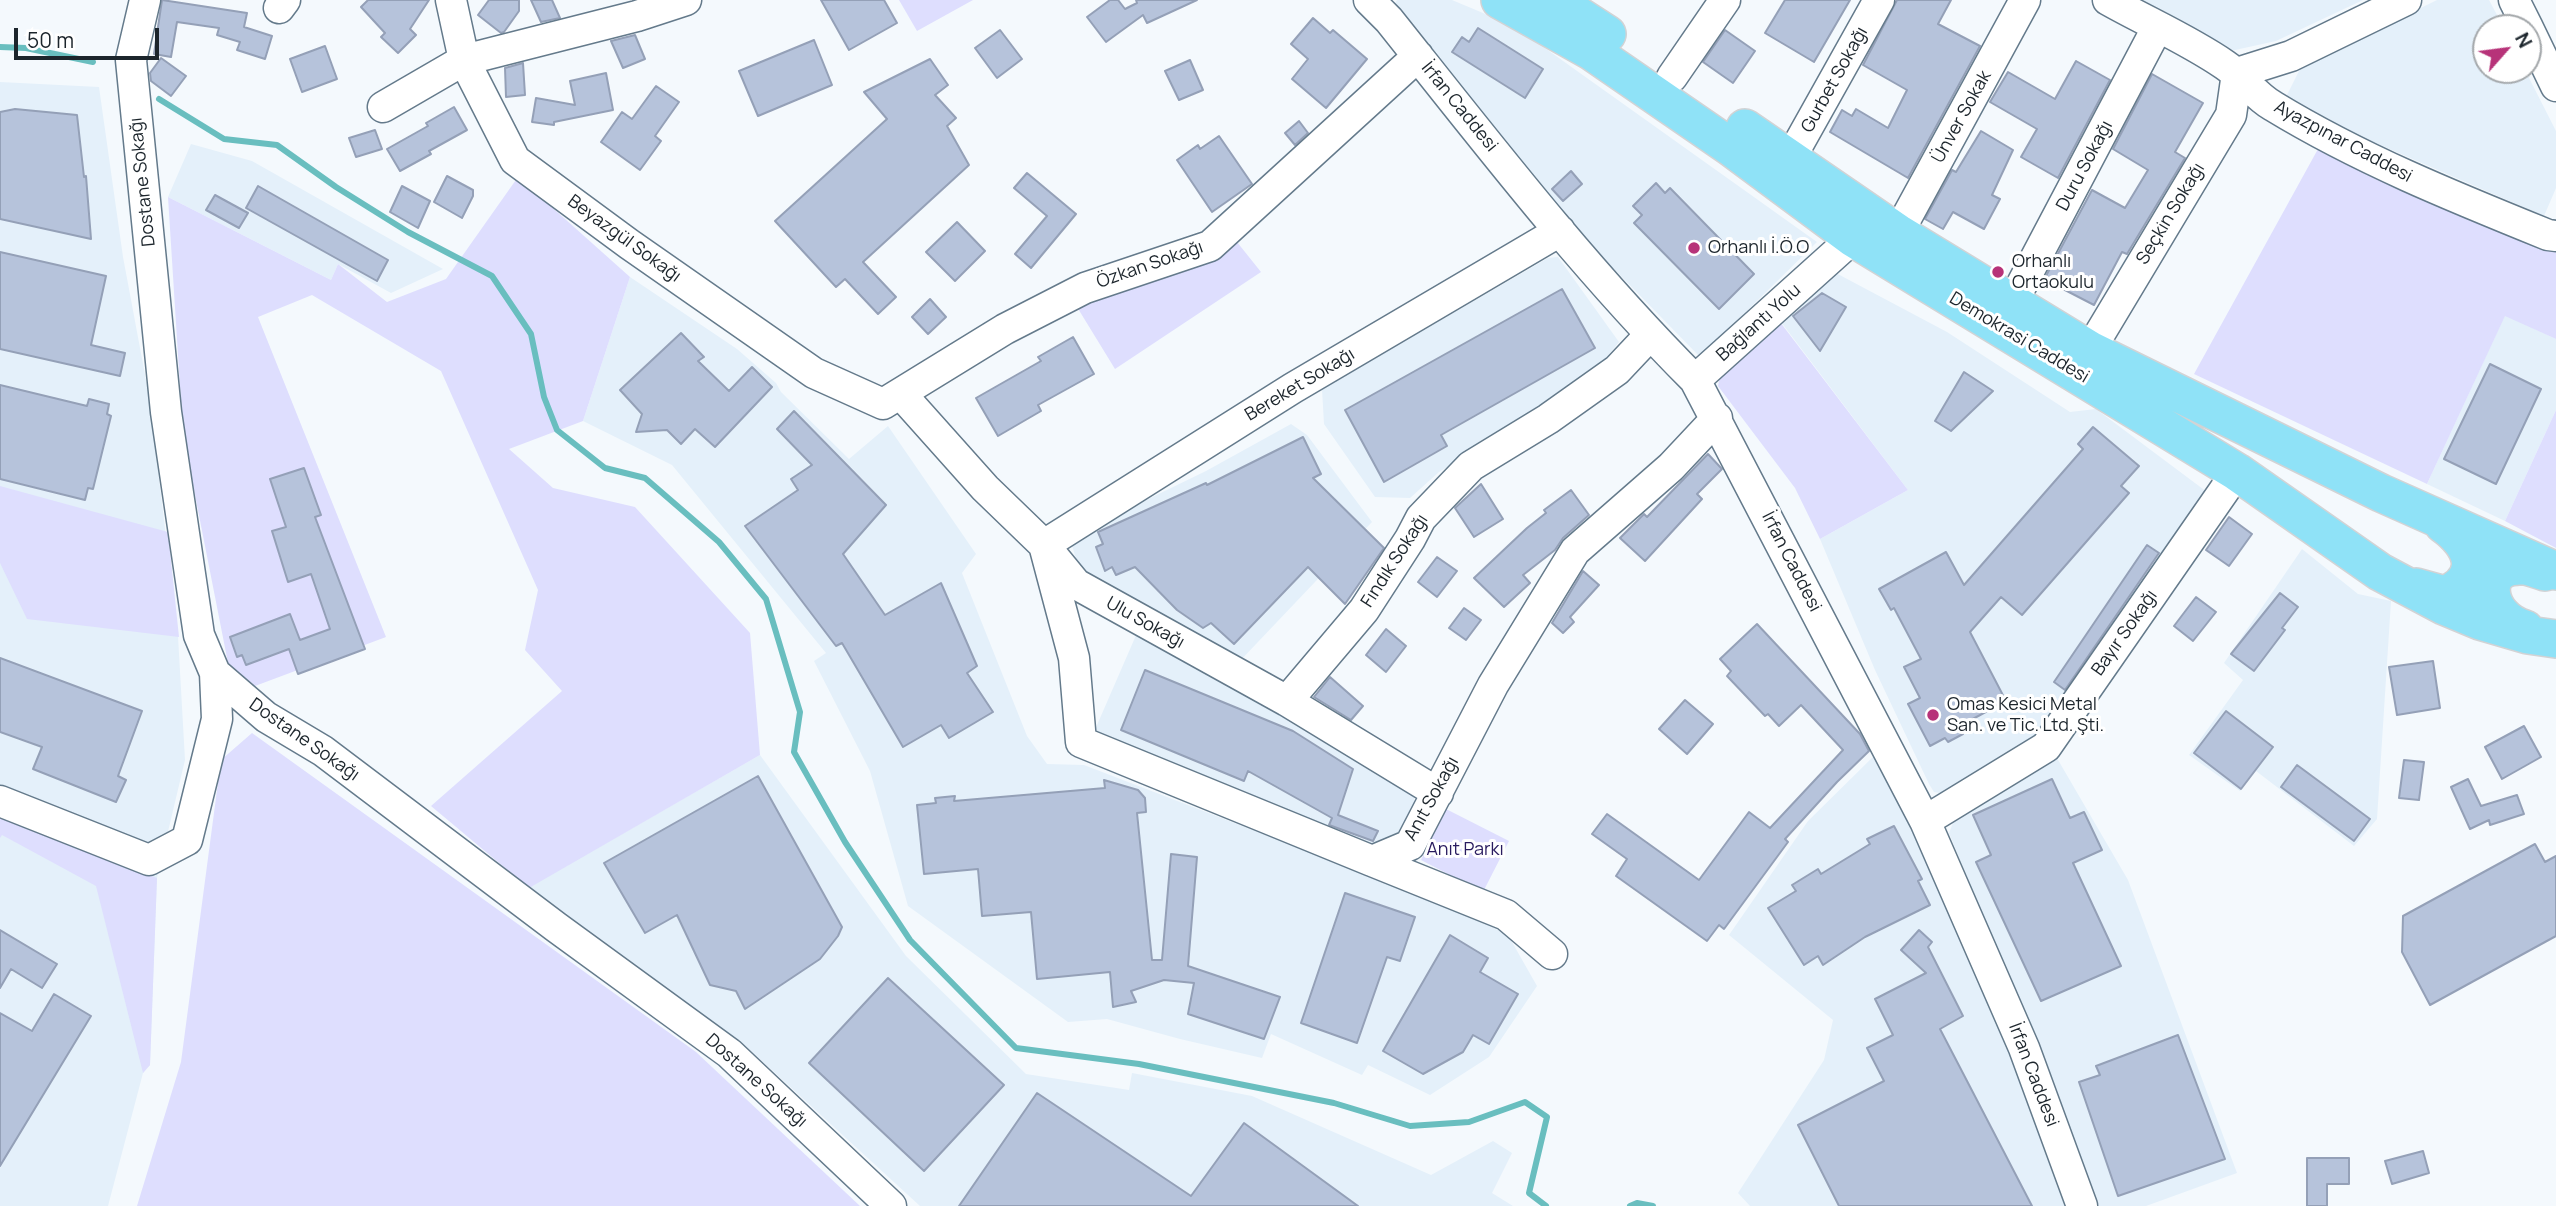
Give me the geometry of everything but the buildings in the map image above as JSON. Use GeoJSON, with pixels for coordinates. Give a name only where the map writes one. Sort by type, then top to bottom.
{"type":"FeatureCollection","features":[{"type":"Feature","properties":{"kind":"main road","name":"Demokrasi Caddesi"},"geometry":{"type":"LineString","coordinates":[[1500,0],[1591,51],[1729,146],[1853,237],[2237,472],[2380,572],[2444,606],[2480,621],[2528,635],[2556,639]]}},
{"type":"Feature","properties":{"kind":"main road","name":"Demokrasi Caddesi"},"geometry":{"type":"LineString","coordinates":[[1554,0],[1672,77],[1898,233],[2090,350],[2556,573]]}},
{"type":"Feature","properties":{"kind":"main road"},"geometry":{"type":"LineString","coordinates":[[2380,572],[2427,592],[2445,595],[2463,583],[2471,561],[2467,546],[2446,525],[2426,513]]}},
{"type":"Feature","properties":{"kind":"main road"},"geometry":{"type":"LineString","coordinates":[[2556,573],[2524,566],[2509,568],[2498,575],[2491,585],[2495,609],[2505,620],[2519,628],[2556,639]]}},
{"type":"Feature","properties":{"kind":"street","name":"Dostane Sokağı"},"geometry":{"type":"LineString","coordinates":[[145,0],[131,60],[166,412],[199,635],[215,673],[266,717],[323,751],[556,927],[729,1053],[891,1206]]}},
{"type":"Feature","properties":{"kind":"street","name":"Beyazgül Sokağı"},"geometry":{"type":"LineString","coordinates":[[451,0],[464,60],[515,160],[629,244],[814,373],[892,399]]}},
{"type":"Feature","properties":{"kind":"street"},"geometry":{"type":"LineString","coordinates":[[383,107],[464,60],[631,8],[686,0]]}},
{"type":"Feature","properties":{"kind":"street","name":"İrfan Caddesi"},"geometry":{"type":"LineString","coordinates":[[1369,0],[1560,231],[1650,335],[1695,380],[1925,821],[2024,1048],[2082,1206]]}},
{"type":"Feature","properties":{"kind":"street"},"geometry":{"type":"LineString","coordinates":[[1672,77],[1725,0]]}},
{"type":"Feature","properties":{"kind":"street","name":"Gurbet Sokağı"},"geometry":{"type":"LineString","coordinates":[[1790,159],[1879,0]]}},
{"type":"Feature","properties":{"kind":"street","name":"Ünver Sokak"},"geometry":{"type":"LineString","coordinates":[[1898,233],[2025,0]]}},
{"type":"Feature","properties":{"kind":"street","name":"Ayazpınar Caddesi"},"geometry":{"type":"LineString","coordinates":[[2108,0],[2237,73],[2270,104],[2376,162],[2460,200],[2547,235],[2556,236]]}},
{"type":"Feature","properties":{"kind":"street"},"geometry":{"type":"LineString","coordinates":[[2237,73],[2291,56],[2406,0]]}},
{"type":"Feature","properties":{"kind":"street","name":"Duru Sokağı"},"geometry":{"type":"LineString","coordinates":[[2012,303],[2157,28]]}},
{"type":"Feature","properties":{"kind":"street","name":"Özkan Sokağı"},"geometry":{"type":"LineString","coordinates":[[892,399],[1005,329],[1085,288],[1210,246],[1418,56]]}},
{"type":"Feature","properties":{"kind":"street"},"geometry":{"type":"LineString","coordinates":[[2542,57],[2556,86]]}},
{"type":"Feature","properties":{"kind":"street","name":"Seçkin Sokağı"},"geometry":{"type":"LineString","coordinates":[[2090,350],[2231,115],[2237,73]]}},
{"type":"Feature","properties":{"kind":"street","name":"Bereket Sokağı"},"geometry":{"type":"LineString","coordinates":[[1044,545],[1293,388],[1560,231]]}},
{"type":"Feature","properties":{"kind":"street","name":"Bağlantı Yolu"},"geometry":{"type":"LineString","coordinates":[[1695,380],[1853,237]]}},
{"type":"Feature","properties":{"kind":"street","name":"Fındık Sokağı"},"geometry":{"type":"LineString","coordinates":[[1286,701],[1364,610],[1421,518],[1471,467],[1548,419],[1617,370],[1650,335]]}},
{"type":"Feature","properties":{"kind":"street","name":"Ulu Sokağı"},"geometry":{"type":"LineString","coordinates":[[892,399],[1044,545],[1076,584],[1286,701],[1437,793]]}},
{"type":"Feature","properties":{"kind":"street","name":"Anıt Sokağı"},"geometry":{"type":"LineString","coordinates":[[1372,861],[1410,845],[1493,685],[1576,551],[1671,467],[1717,418]]}},
{"type":"Feature","properties":{"kind":"street","name":"Bayır Sokağı"},"geometry":{"type":"LineString","coordinates":[[1925,821],[2046,747],[2237,472]]}},
{"type":"Feature","properties":{"kind":"street"},"geometry":{"type":"LineString","coordinates":[[1044,545],[1074,657],[1081,742],[1506,915],[1552,954]]}},
{"type":"Feature","properties":{"kind":"street"},"geometry":{"type":"LineString","coordinates":[[0,801],[149,860],[187,840],[217,719],[215,673]]}},
{"type":"Feature","properties":{"kind":"shaded area"},"geometry":{"type":"Polygon","coordinates":[[[1397,0],[1452,0],[1514,26],[1817,242],[1700,357],[1573,227],[1391,10],[1397,0]]]}},
{"type":"Feature","properties":{"kind":"shaded area"},"geometry":{"type":"Polygon","coordinates":[[[2141,0],[2363,0],[2276,41],[2226,52],[2141,0]]]}},
{"type":"Feature","properties":{"kind":"shaded area"},"geometry":{"type":"Polygon","coordinates":[[[2437,0],[2489,0],[2496,14],[2472,14],[2472,84],[2532,84],[2556,131],[2556,188],[2544,216],[2318,118],[2286,97],[2301,67],[2437,0]]]}},
{"type":"Feature","properties":{"kind":"shaded area"},"geometry":{"type":"Polygon","coordinates":[[[0,82],[99,87],[123,257],[149,396],[178,636],[185,760],[157,878],[150,1065],[143,1073],[108,1206],[0,1206],[0,82]]]}},
{"type":"Feature","properties":{"kind":"shaded area"},"geometry":{"type":"Polygon","coordinates":[[[191,144],[252,161],[443,269],[391,293],[338,264],[331,280],[168,197],[191,144]]]}},
{"type":"Feature","properties":{"kind":"shaded area"},"geometry":{"type":"Polygon","coordinates":[[[1558,257],[1619,342],[1587,381],[1439,472],[1410,498],[1375,497],[1324,424],[1322,389],[1548,258],[1558,257]]]}},
{"type":"Feature","properties":{"kind":"shaded area"},"geometry":{"type":"Polygon","coordinates":[[[1834,272],[1947,332],[2070,412],[2096,409],[2207,492],[2043,732],[1946,794],[1934,792],[1929,784],[1875,670],[1820,539],[1908,490],[1778,318],[1834,272]]]}},
{"type":"Feature","properties":{"kind":"shaded area"},"geometry":{"type":"Polygon","coordinates":[[[630,277],[737,349],[776,383],[781,392],[849,459],[888,426],[976,554],[962,573],[1027,736],[1047,764],[1084,765],[1442,903],[1508,935],[1537,986],[1489,1057],[1430,1095],[1368,1065],[1362,1075],[1271,1034],[1262,1058],[1107,1019],[1068,1022],[908,906],[870,771],[814,661],[826,653],[672,465],[583,421],[630,277]]]}},
{"type":"Feature","properties":{"kind":"shaded area"},"geometry":{"type":"Polygon","coordinates":[[[2505,315],[2556,339],[2556,410],[2505,521],[2427,484],[2505,315]]]}},
{"type":"Feature","properties":{"kind":"shaded area"},"geometry":{"type":"Polygon","coordinates":[[[1291,424],[1307,435],[1372,522],[1238,663],[1079,570],[1072,545],[1101,522],[1206,471],[1291,424]]]}},
{"type":"Feature","properties":{"kind":"shaded area"},"geometry":{"type":"Polygon","coordinates":[[[2302,549],[2358,594],[2391,601],[2377,819],[2354,846],[2256,771],[2240,791],[2189,755],[2243,680],[2224,663],[2302,549]]]}},
{"type":"Feature","properties":{"kind":"shaded area"},"geometry":{"type":"Polygon","coordinates":[[[1137,633],[1413,785],[1415,807],[1394,839],[1372,849],[1094,732],[1137,633]]]}},
{"type":"Feature","properties":{"kind":"shaded area"},"geometry":{"type":"Polygon","coordinates":[[[1877,753],[1947,895],[2072,1206],[1750,1206],[1738,1193],[1824,1060],[1833,1020],[1729,935],[1808,821],[1877,753]]]}},
{"type":"Feature","properties":{"kind":"shaded area"},"geometry":{"type":"Polygon","coordinates":[[[2054,753],[2128,880],[2237,1173],[2146,1206],[2098,1206],[2044,1065],[1949,833],[1957,813],[2054,753]]]}},
{"type":"Feature","properties":{"kind":"shaded area"},"geometry":{"type":"Polygon","coordinates":[[[760,755],[906,956],[1026,1074],[1129,1090],[1132,1073],[1252,1096],[1431,1175],[1493,1141],[1512,1153],[1492,1193],[1513,1206],[920,1206],[751,1051],[529,887],[760,755]]]}},
{"type":"Feature","properties":{"kind":"green space"},"geometry":{"type":"Polygon","coordinates":[[[899,0],[973,0],[917,31],[899,0]]]}},
{"type":"Feature","properties":{"kind":"green space"},"geometry":{"type":"Polygon","coordinates":[[[2318,149],[2431,204],[2546,248],[2556,249],[2556,339],[2505,316],[2427,484],[2194,374],[2318,149]]]}},
{"type":"Feature","properties":{"kind":"green space"},"geometry":{"type":"Polygon","coordinates":[[[518,177],[630,277],[583,421],[509,449],[553,488],[635,507],[750,633],[760,755],[529,888],[431,806],[562,691],[525,650],[538,590],[441,371],[312,295],[258,317],[386,637],[255,686],[228,663],[183,434],[168,197],[331,280],[338,264],[387,302],[446,279],[518,177]]]}},
{"type":"Feature","properties":{"kind":"green space"},"geometry":{"type":"Polygon","coordinates":[[[1233,237],[1261,272],[1115,369],[1077,307],[1233,237]]]}},
{"type":"Feature","properties":{"kind":"green space"},"geometry":{"type":"Polygon","coordinates":[[[1777,318],[1908,490],[1820,539],[1795,488],[1718,386],[1721,371],[1777,318]]]}},
{"type":"Feature","properties":{"kind":"green space"},"geometry":{"type":"Polygon","coordinates":[[[2556,410],[2556,548],[2505,521],[2556,410]]]}},
{"type":"Feature","properties":{"kind":"green space"},"geometry":{"type":"Polygon","coordinates":[[[0,486],[168,532],[179,637],[27,619],[0,563],[0,486]]]}},
{"type":"Feature","properties":{"kind":"green space"},"geometry":{"type":"Polygon","coordinates":[[[252,733],[696,1052],[860,1206],[137,1206],[181,1062],[221,760],[252,733]]]}},
{"type":"Feature","properties":{"kind":"green space","name":"Anıt Parkı"},"geometry":{"type":"Polygon","coordinates":[[[1446,809],[1509,841],[1483,892],[1421,860],[1446,809]]]}},
{"type":"Feature","properties":{"kind":"green space"},"geometry":{"type":"Polygon","coordinates":[[[0,818],[157,878],[150,1065],[143,1073],[96,886],[2,835],[0,838],[0,818]]]}},
{"type":"Feature","properties":{"kind":"waterway"},"geometry":{"type":"LineString","coordinates":[[0,47],[26,48],[93,62]]}},
{"type":"Feature","properties":{"kind":"waterway"},"geometry":{"type":"LineString","coordinates":[[159,99],[224,139],[277,145],[336,187],[408,232],[492,276],[531,334],[544,397],[557,430],[605,468],[645,478],[719,542],[766,599],[800,712],[794,752],[845,842],[910,940],[1016,1048],[1139,1064],[1334,1103],[1410,1126],[1469,1122],[1525,1102],[1547,1117],[1529,1193],[1546,1206]]}},
{"type":"Feature","properties":{"kind":"waterway"},"geometry":{"type":"LineString","coordinates":[[1630,1206],[1637,1203],[1653,1206]]}},
{"type":"Feature","properties":{"kind":"place","name":"Orhanlı İ.Ö.O"},"geometry":{"type":"Point","coordinates":[1694,248]}},
{"type":"Feature","properties":{"kind":"place","name":"Orhanlı Ortaokulu"},"geometry":{"type":"Point","coordinates":[1998,272]}},
{"type":"Feature","properties":{"kind":"place","name":"Omas Kesici Metal San. ve Tic. Ltd. Şti."},"geometry":{"type":"Point","coordinates":[1933,715]}}]}
